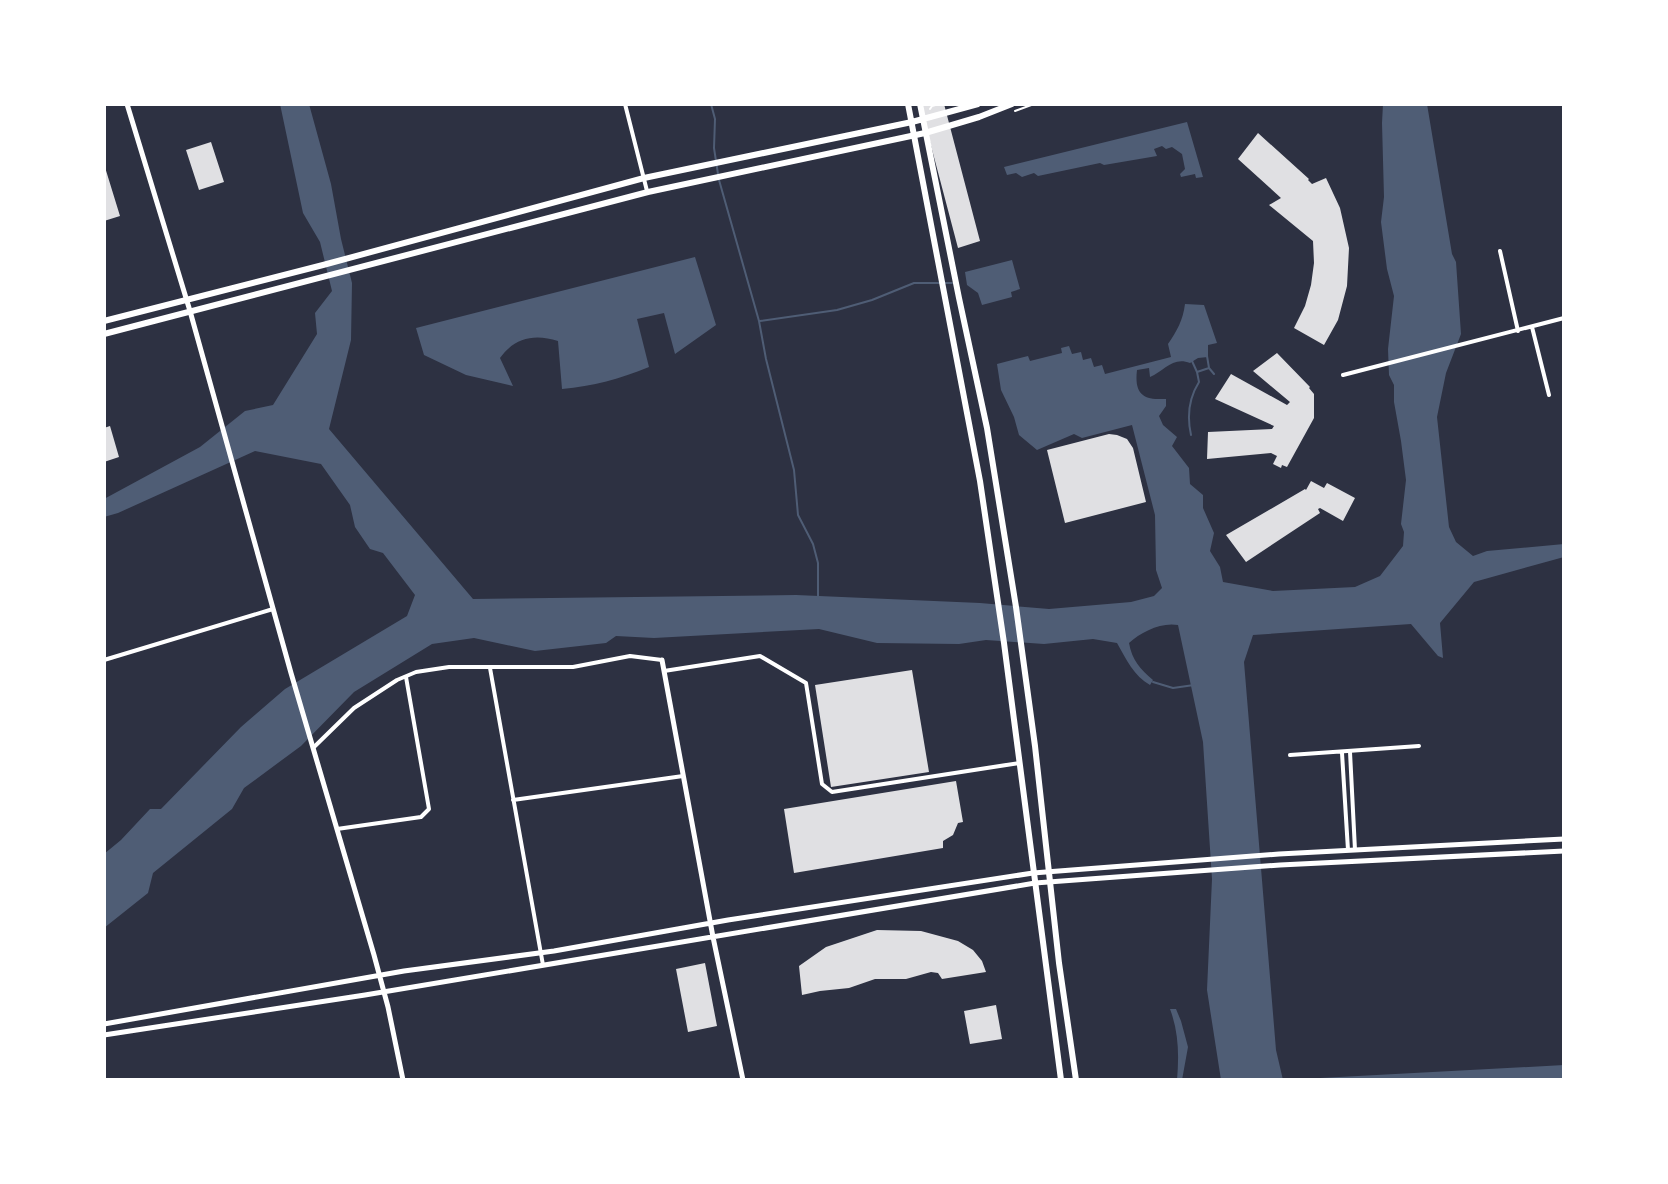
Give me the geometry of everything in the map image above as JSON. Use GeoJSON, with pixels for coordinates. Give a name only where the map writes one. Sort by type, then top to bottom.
{"type":"FeatureCollection","features":[{"type":"Feature","properties":{"kind":"main road"},"geometry":{"type":"LineString","coordinates":[[908,104],[980,481],[1061,1080]]}},
{"type":"Feature","properties":{"kind":"main road"},"geometry":{"type":"LineString","coordinates":[[920,104],[987,428],[1016,607],[1076,1080]]}},
{"type":"Feature","properties":{"kind":"main road"},"geometry":{"type":"LineString","coordinates":[[104,321],[644,178],[923,120],[978,104]]}},
{"type":"Feature","properties":{"kind":"main road"},"geometry":{"type":"LineString","coordinates":[[104,334],[648,192],[915,136],[1012,104]]}},
{"type":"Feature","properties":{"kind":"street"},"geometry":{"type":"LineString","coordinates":[[127,104],[190,311],[384,992],[403,1080]]}},
{"type":"Feature","properties":{"kind":"street"},"geometry":{"type":"LineString","coordinates":[[625,104],[648,192]]}},
{"type":"Feature","properties":{"kind":"street"},"geometry":{"type":"LineString","coordinates":[[1500,251],[1518,331]]}},
{"type":"Feature","properties":{"kind":"street"},"geometry":{"type":"LineString","coordinates":[[1343,375],[1564,318]]}},
{"type":"Feature","properties":{"kind":"street"},"geometry":{"type":"LineString","coordinates":[[1532,327],[1549,395]]}},
{"type":"Feature","properties":{"kind":"street"},"geometry":{"type":"LineString","coordinates":[[104,660],[273,609]]}},
{"type":"Feature","properties":{"kind":"street"},"geometry":{"type":"LineString","coordinates":[[312,746],[354,708],[416,672],[449,667],[573,667],[630,656],[662,660],[743,1080]]}},
{"type":"Feature","properties":{"kind":"street"},"geometry":{"type":"LineString","coordinates":[[664,671],[760,656],[806,683],[822,784],[832,792],[1019,763]]}},
{"type":"Feature","properties":{"kind":"street"},"geometry":{"type":"LineString","coordinates":[[490,668],[543,965]]}},
{"type":"Feature","properties":{"kind":"street"},"geometry":{"type":"LineString","coordinates":[[337,829],[421,817],[429,809],[406,676]]}},
{"type":"Feature","properties":{"kind":"street"},"geometry":{"type":"LineString","coordinates":[[1290,755],[1419,746]]}},
{"type":"Feature","properties":{"kind":"street"},"geometry":{"type":"LineString","coordinates":[[1350,752],[1352,850]]}},
{"type":"Feature","properties":{"kind":"street"},"geometry":{"type":"LineString","coordinates":[[1342,753],[1352,850]]}},
{"type":"Feature","properties":{"kind":"street"},"geometry":{"type":"LineString","coordinates":[[513,800],[683,776]]}},
{"type":"Feature","properties":{"kind":"street"},"geometry":{"type":"LineString","coordinates":[[104,1024],[379,975],[1033,873],[1279,854],[1564,839]]}},
{"type":"Feature","properties":{"kind":"street"},"geometry":{"type":"LineString","coordinates":[[104,1035],[384,992],[1035,883],[1280,865],[1564,851]]}},
{"type":"Feature","properties":{"kind":"water"},"geometry":{"type":"Polygon","coordinates":[[[280,104],[309,104],[331,184],[352,283],[351,340],[329,429],[473,599],[796,595],[1049,609],[1131,602],[1154,596],[1162,588],[1156,570],[1155,515],[1132,425],[1082,438],[1074,434],[1037,450],[1019,435],[1001,390],[997,364],[1028,356],[1030,361],[1062,353],[1061,348],[1069,346],[1072,354],[1081,352],[1083,360],[1091,358],[1094,367],[1102,365],[1105,374],[1171,357],[1168,344],[1179,325],[1185,304],[1204,305],[1217,343],[1208,345],[1208,357],[1190,363],[1179,361],[1150,377],[1149,368],[1137,370],[1136,378],[1139,390],[1146,397],[1166,399],[1166,406],[1159,416],[1163,425],[1177,437],[1172,446],[1189,468],[1190,484],[1203,495],[1203,508],[1214,533],[1210,551],[1220,567],[1223,582],[1273,591],[1355,587],[1380,576],[1403,546],[1401,524],[1406,480],[1394,385],[1389,375],[1388,349],[1394,296],[1381,222],[1384,197],[1383,104],[1427,104],[1452,254],[1456,262],[1461,334],[1446,373],[1437,417],[1449,527],[1456,542],[1473,556],[1487,551],[1564,544],[1564,557],[1474,582],[1440,623],[1443,658],[1411,624],[1253,635],[1244,662],[1276,1050],[1283,1080],[1221,1080],[1207,990],[1212,879],[1203,742],[1178,625],[1152,629],[1129,643],[1137,664],[1153,680],[1150,685],[1135,672],[1117,643],[1093,639],[1044,644],[986,640],[959,644],[877,643],[819,629],[654,638],[616,636],[606,643],[535,651],[474,638],[432,644],[354,692],[301,746],[244,788],[232,809],[153,873],[148,893],[104,928],[104,854],[150,809],[161,809],[241,727],[285,689],[407,616],[415,595],[383,553],[370,549],[355,527],[350,505],[321,464],[255,451],[104,517],[104,499],[200,447],[245,411],[273,405],[317,334],[315,313],[332,291],[320,242],[303,213],[280,104]]]}},
{"type":"Feature","properties":{"kind":"water"},"geometry":{"type":"Polygon","coordinates":[[[1187,122],[1203,177],[1196,178],[1195,174],[1181,177],[1185,169],[1182,154],[1172,147],[1166,149],[1162,146],[1154,149],[1157,156],[1104,165],[1100,163],[1038,176],[1034,173],[1022,177],[1016,173],[1007,175],[1004,167],[1187,122]]]}},
{"type":"Feature","properties":{"kind":"water"},"geometry":{"type":"Polygon","coordinates":[[[695,257],[716,325],[675,354],[664,313],[637,319],[649,367],[638,371],[596,384],[562,389],[558,341],[541,338],[519,342],[500,358],[513,386],[466,375],[424,355],[416,328],[695,257]]]}},
{"type":"Feature","properties":{"kind":"water"},"geometry":{"type":"Polygon","coordinates":[[[1012,260],[1020,289],[1011,292],[1012,297],[982,305],[978,293],[967,285],[965,272],[1012,260]]]}},
{"type":"Feature","properties":{"kind":"water"},"geometry":{"type":"Polygon","coordinates":[[[1170,1009],[1176,1009],[1188,1047],[1182,1080],[1177,1080],[1178,1044],[1170,1009]]]}},
{"type":"Feature","properties":{"kind":"water"},"geometry":{"type":"Polygon","coordinates":[[[1564,1065],[1564,1080],[1283,1080],[1564,1065]]]}},
{"type":"Feature","properties":{"kind":"building"},"geometry":{"type":"Polygon","coordinates":[[[920,104],[944,104],[980,241],[958,248],[920,104]]]}},
{"type":"Feature","properties":{"kind":"building"},"geometry":{"type":"Polygon","coordinates":[[[1258,133],[1312,184],[1326,178],[1340,208],[1349,248],[1347,286],[1338,320],[1324,345],[1294,328],[1311,285],[1313,241],[1269,205],[1281,198],[1238,159],[1258,133]]]}},
{"type":"Feature","properties":{"kind":"building"},"geometry":{"type":"Polygon","coordinates":[[[211,142],[224,182],[199,190],[186,150],[211,142]]]}},
{"type":"Feature","properties":{"kind":"building"},"geometry":{"type":"Polygon","coordinates":[[[104,164],[120,216],[104,221],[104,164]]]}},
{"type":"Feature","properties":{"kind":"building"},"geometry":{"type":"Polygon","coordinates":[[[1277,353],[1314,394],[1314,418],[1287,467],[1273,464],[1277,456],[1271,453],[1207,459],[1208,432],[1272,429],[1274,426],[1215,399],[1231,374],[1287,405],[1290,402],[1253,371],[1277,353]]]}},
{"type":"Feature","properties":{"kind":"building"},"geometry":{"type":"Polygon","coordinates":[[[110,426],[119,457],[104,462],[104,428],[110,426]]]}},
{"type":"Feature","properties":{"kind":"building"},"geometry":{"type":"Polygon","coordinates":[[[1109,434],[1127,439],[1133,448],[1146,502],[1065,523],[1047,450],[1109,434]]]}},
{"type":"Feature","properties":{"kind":"building"},"geometry":{"type":"Polygon","coordinates":[[[1311,481],[1324,488],[1327,483],[1355,498],[1343,521],[1320,508],[1320,513],[1246,562],[1226,535],[1306,490],[1311,481]]]}},
{"type":"Feature","properties":{"kind":"building"},"geometry":{"type":"Polygon","coordinates":[[[912,670],[929,772],[831,787],[815,685],[912,670]]]}},
{"type":"Feature","properties":{"kind":"building"},"geometry":{"type":"Polygon","coordinates":[[[956,781],[963,822],[958,823],[953,835],[943,841],[943,848],[794,873],[784,809],[956,781]]]}},
{"type":"Feature","properties":{"kind":"building"},"geometry":{"type":"Polygon","coordinates":[[[877,930],[921,931],[958,941],[973,950],[986,972],[942,979],[938,973],[931,972],[906,979],[875,979],[849,988],[802,995],[799,966],[826,947],[877,930]]]}},
{"type":"Feature","properties":{"kind":"building"},"geometry":{"type":"Polygon","coordinates":[[[705,963],[717,1026],[688,1032],[676,969],[705,963]]]}},
{"type":"Feature","properties":{"kind":"building"},"geometry":{"type":"Polygon","coordinates":[[[996,1005],[1002,1039],[970,1044],[964,1011],[996,1005]]]}},
{"type":"Feature","properties":{"kind":"waterway"},"geometry":{"type":"LineString","coordinates":[[711,104],[715,119],[714,148],[718,174]]}},
{"type":"Feature","properties":{"kind":"waterway"},"geometry":{"type":"LineString","coordinates":[[719,180],[759,321],[794,470],[798,515],[813,544],[818,563],[818,596]]}},
{"type":"Feature","properties":{"kind":"waterway"},"geometry":{"type":"LineString","coordinates":[[760,321],[837,310],[914,283],[952,283]]}},
{"type":"Feature","properties":{"kind":"waterway"},"geometry":{"type":"LineString","coordinates":[[1207,356],[1209,368]]}},
{"type":"Feature","properties":{"kind":"waterway"},"geometry":{"type":"LineString","coordinates":[[1192,361],[1197,372]]}},
{"type":"Feature","properties":{"kind":"waterway"},"geometry":{"type":"LineString","coordinates":[[1191,435],[1190,408],[1199,382],[1197,372],[1209,368],[1214,374]]}},
{"type":"Feature","properties":{"kind":"waterway"},"geometry":{"type":"LineString","coordinates":[[1153,682],[1173,688],[1194,685]]}}]}
